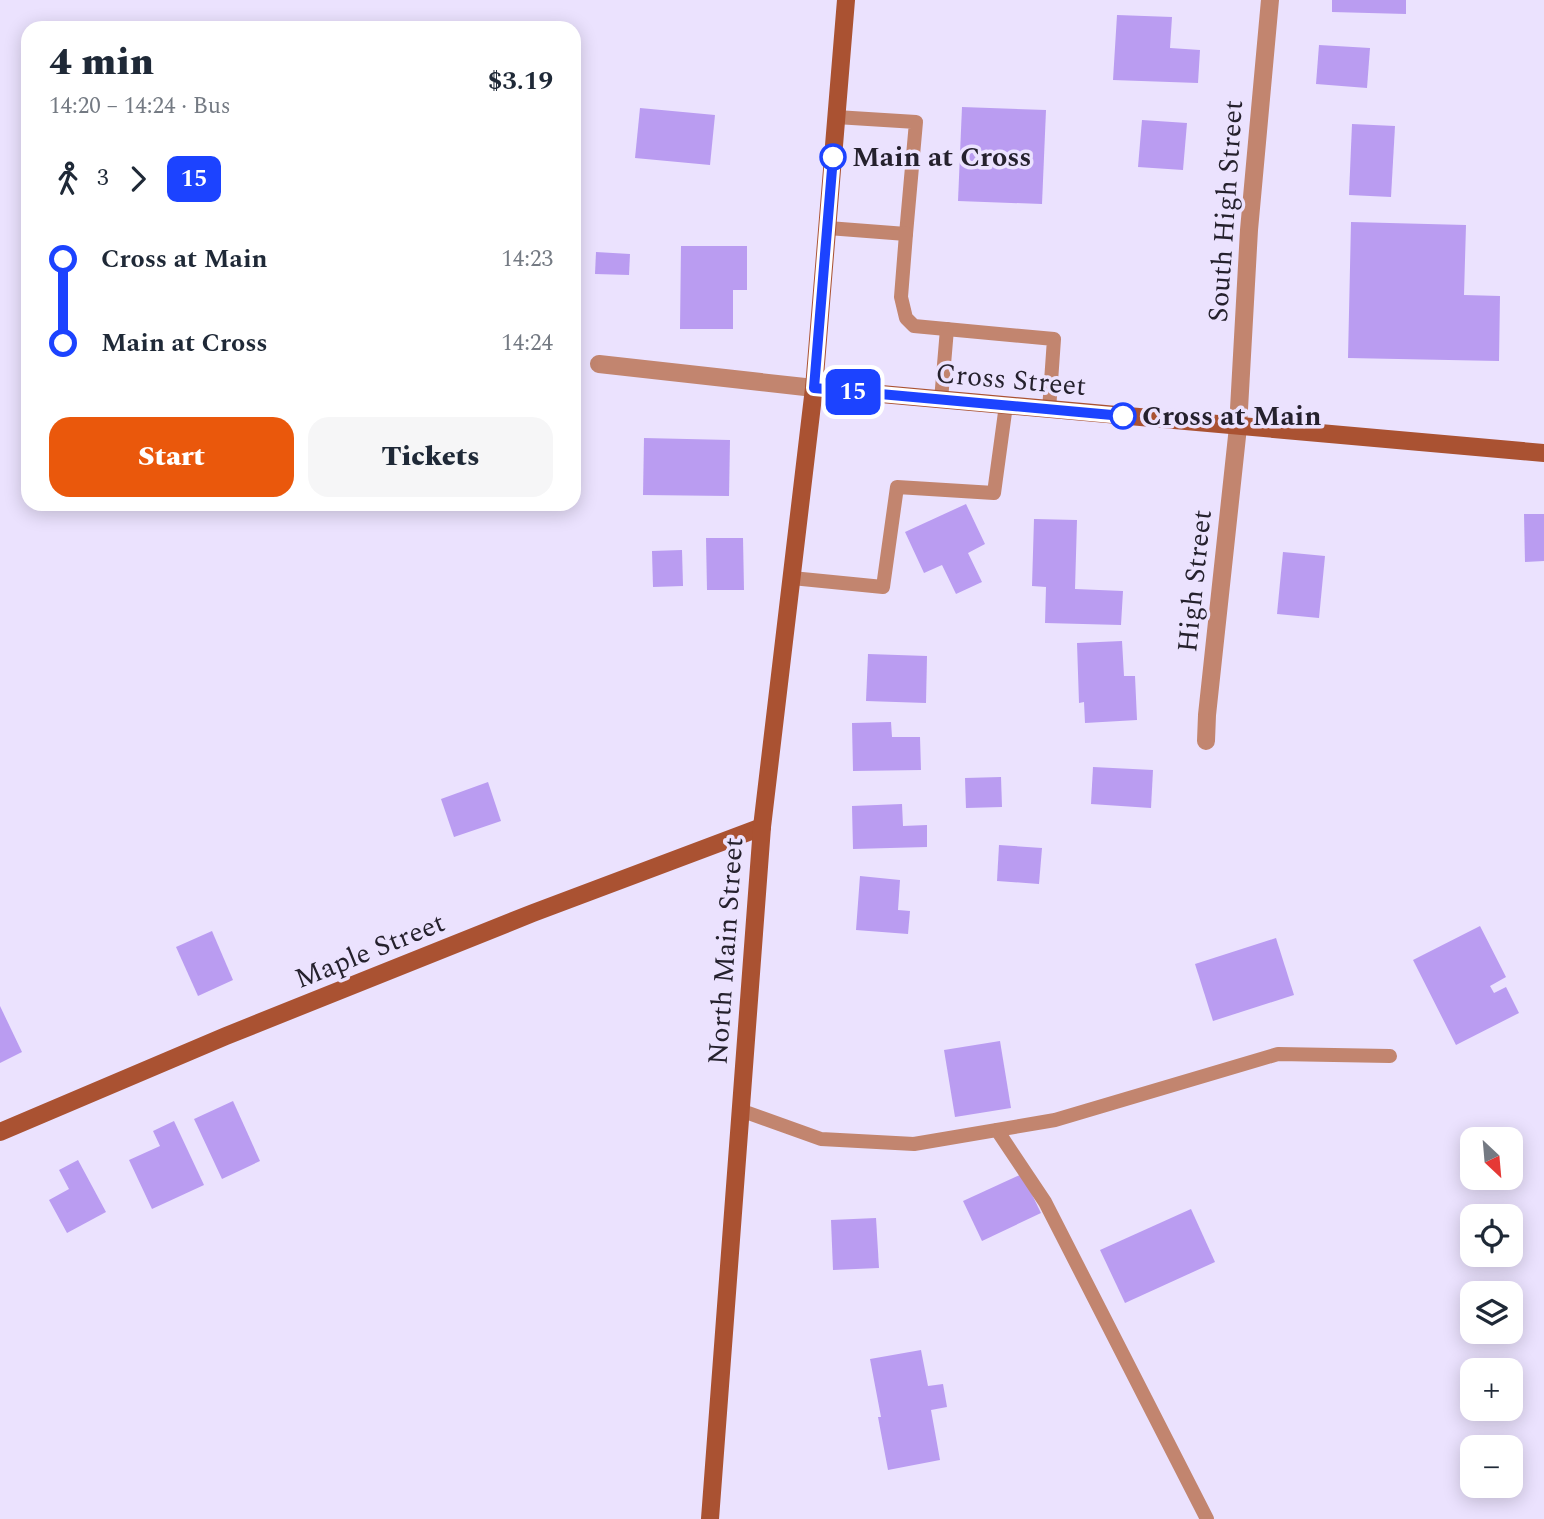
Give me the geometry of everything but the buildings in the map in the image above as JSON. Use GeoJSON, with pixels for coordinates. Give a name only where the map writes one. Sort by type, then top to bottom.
{"type":"FeatureCollection","features":[{"type":"Feature","properties":{"kind":"main road","name":"North Main Street"},"geometry":{"type":"LineString","coordinates":[[710,1519],[762,827],[814,388],[846,0]]}},
{"type":"Feature","properties":{"kind":"main road","name":"Cross Street"},"geometry":{"type":"LineString","coordinates":[[814,388],[1544,453]]}},
{"type":"Feature","properties":{"kind":"main road","name":"Maple Street"},"geometry":{"type":"LineString","coordinates":[[0,1132],[226,1036],[762,827]]}},
{"type":"Feature","properties":{"kind":"street","name":"South High Street"},"geometry":{"type":"LineString","coordinates":[[1238,427],[1249,230],[1270,0]]}},
{"type":"Feature","properties":{"kind":"street","name":"Cross Street"},"geometry":{"type":"LineString","coordinates":[[599,363],[814,388]]}},
{"type":"Feature","properties":{"kind":"street","name":"High Street"},"geometry":{"type":"LineString","coordinates":[[1206,741],[1238,427]]}},
{"type":"Feature","properties":{"kind":"lane"},"geometry":{"type":"LineString","coordinates":[[836,117],[916,122],[901,297],[906,318],[914,326],[1054,339],[1049,410]]}},
{"type":"Feature","properties":{"kind":"lane"},"geometry":{"type":"LineString","coordinates":[[828,228],[906,234]]}},
{"type":"Feature","properties":{"kind":"lane"},"geometry":{"type":"LineString","coordinates":[[941,400],[947,329]]}},
{"type":"Feature","properties":{"kind":"lane"},"geometry":{"type":"LineString","coordinates":[[792,578],[883,587],[897,487],[994,493],[1006,405]]}},
{"type":"Feature","properties":{"kind":"lane"},"geometry":{"type":"LineString","coordinates":[[740,1110],[821,1139],[914,1144],[1055,1120],[1278,1055],[1390,1056]]}},
{"type":"Feature","properties":{"kind":"lane"},"geometry":{"type":"LineString","coordinates":[[996,1130],[1045,1202],[1207,1519]]}},
{"type":"Feature","properties":{"kind":"bus line","name":"15"},"geometry":{"type":"LineString","coordinates":[[833,157],[814,388],[1123,416]]}},
{"type":"Feature","properties":{"kind":"place","name":"Main at Cross"},"geometry":{"type":"Point","coordinates":[833,157]}},
{"type":"Feature","properties":{"kind":"place","name":"Cross at Main"},"geometry":{"type":"Point","coordinates":[1123,416]}}]}
